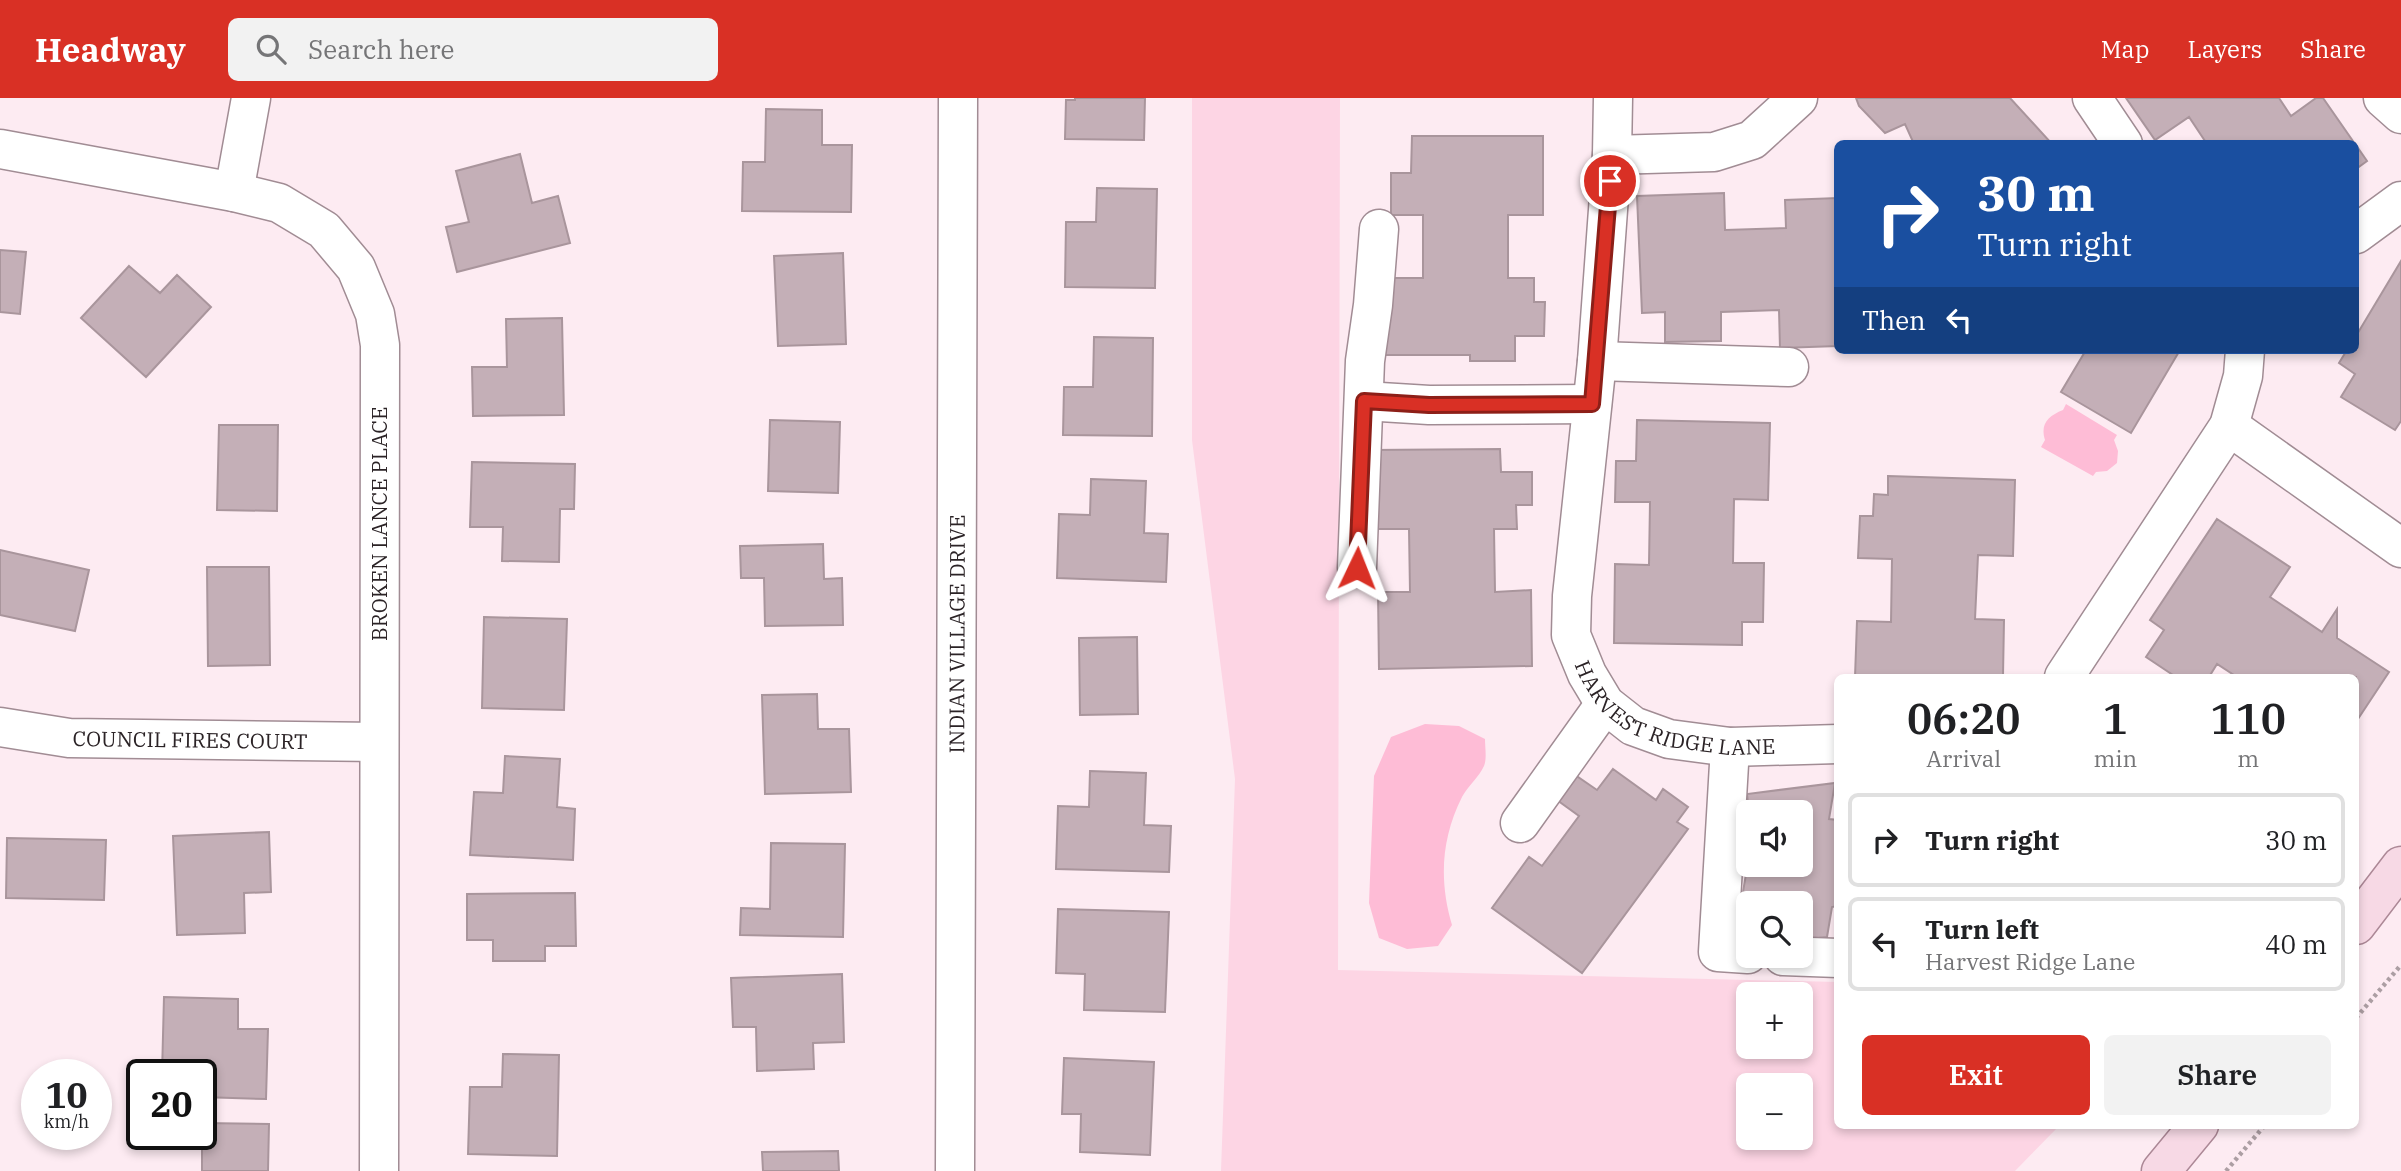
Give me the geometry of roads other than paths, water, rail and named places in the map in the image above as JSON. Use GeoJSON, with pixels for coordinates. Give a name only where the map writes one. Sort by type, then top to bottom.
{"type":"FeatureCollection","features":[{"type":"Feature","properties":{"kind":"main road"},"geometry":{"type":"LineString","coordinates":[[2359,921],[2401,866]]}},
{"type":"Feature","properties":{"kind":"main road"},"geometry":{"type":"LineString","coordinates":[[2161,1171],[2196,1129]]}},
{"type":"Feature","properties":{"kind":"street"},"geometry":{"type":"LineString","coordinates":[[234,192],[251,98]]}},
{"type":"Feature","properties":{"kind":"street","name":"INDIAN VILLAGE DRIVE"},"geometry":{"type":"LineString","coordinates":[[955,1171],[958,98]]}},
{"type":"Feature","properties":{"kind":"street","name":"HARVEST RIDGE LANE"},"geometry":{"type":"LineString","coordinates":[[1613,98],[1612,155],[1597,361],[1572,596],[1571,635],[1587,674],[1605,704],[1633,726],[1669,739],[1730,747],[1834,744]]}},
{"type":"Feature","properties":{"kind":"street"},"geometry":{"type":"LineString","coordinates":[[1612,155],[1714,152],[1752,140],[1798,98]]}},
{"type":"Feature","properties":{"kind":"street"},"geometry":{"type":"LineString","coordinates":[[2092,98],[2120,140]]}},
{"type":"Feature","properties":{"kind":"street"},"geometry":{"type":"LineString","coordinates":[[2383,98],[2401,114]]}},
{"type":"Feature","properties":{"kind":"street","name":"BROKEN LANCE PLACE"},"geometry":{"type":"LineString","coordinates":[[0,149],[234,192],[279,203],[324,230],[356,268],[375,314],[380,345],[379,1171]]}},
{"type":"Feature","properties":{"kind":"street"},"geometry":{"type":"LineString","coordinates":[[2359,232],[2401,201]]}},
{"type":"Feature","properties":{"kind":"street"},"geometry":{"type":"LineString","coordinates":[[1357,568],[1366,361],[1379,229]]}},
{"type":"Feature","properties":{"kind":"street"},"geometry":{"type":"LineString","coordinates":[[2066,674],[2229,426],[2243,376],[2245,354]]}},
{"type":"Feature","properties":{"kind":"street"},"geometry":{"type":"LineString","coordinates":[[1597,361],[1788,367]]}},
{"type":"Feature","properties":{"kind":"street"},"geometry":{"type":"LineString","coordinates":[[1364,401],[1429,405],[1592,404]]}},
{"type":"Feature","properties":{"kind":"street"},"geometry":{"type":"LineString","coordinates":[[2229,426],[2401,548]]}},
{"type":"Feature","properties":{"kind":"street"},"geometry":{"type":"LineString","coordinates":[[1520,823],[1605,704]]}},
{"type":"Feature","properties":{"kind":"street","name":"COUNCIL FIRES COURT"},"geometry":{"type":"LineString","coordinates":[[0,727],[69,738],[379,743]]}},
{"type":"Feature","properties":{"kind":"street"},"geometry":{"type":"LineString","coordinates":[[1730,747],[1718,952],[1736,953]]}},
{"type":"Feature","properties":{"kind":"street"},"geometry":{"type":"LineString","coordinates":[[1813,957],[1834,958]]}}]}
